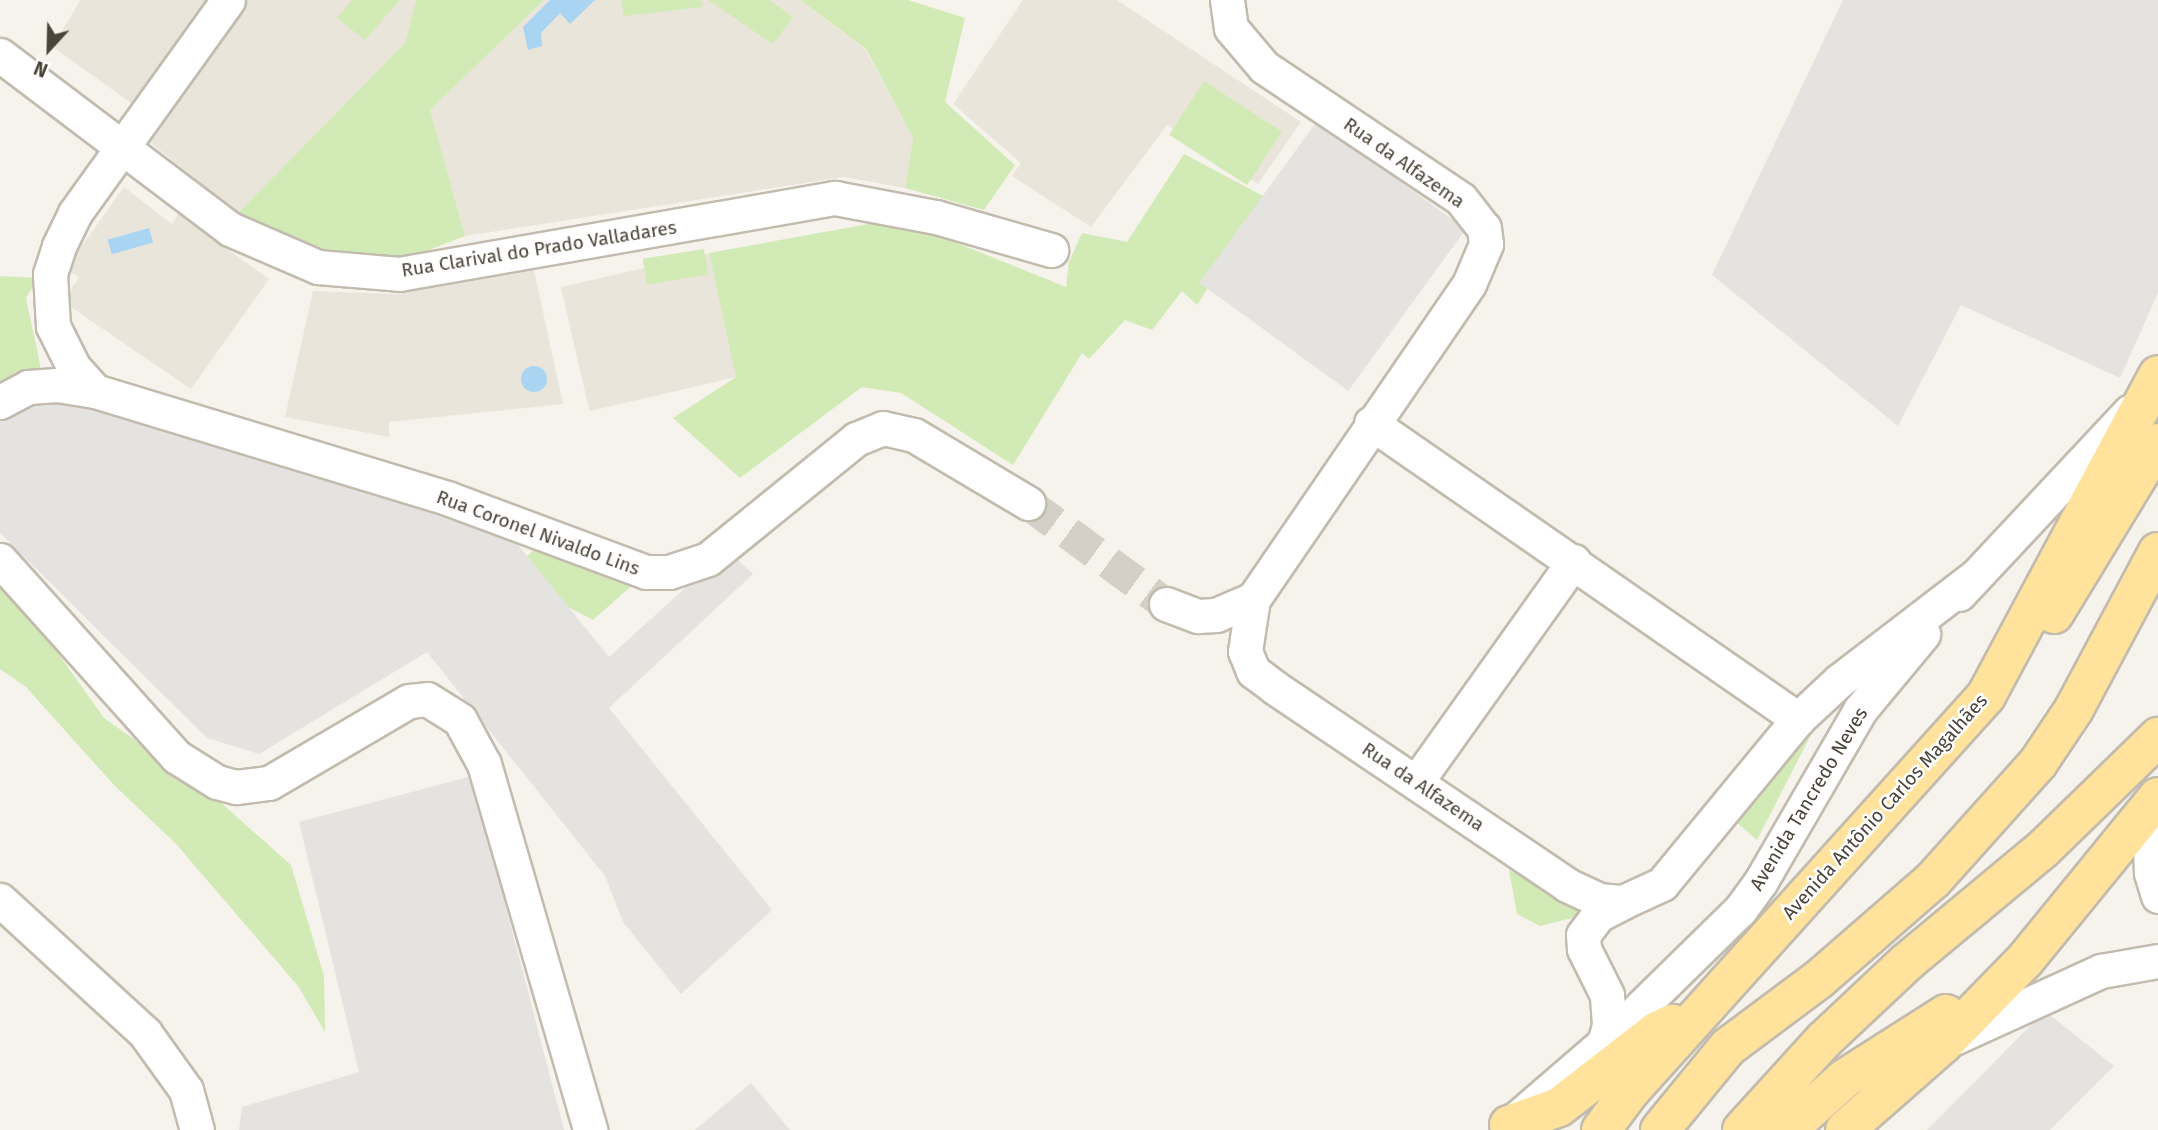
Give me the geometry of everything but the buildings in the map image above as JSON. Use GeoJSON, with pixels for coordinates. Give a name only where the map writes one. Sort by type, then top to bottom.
{"type":"FeatureCollection","features":[{"type":"Feature","properties":{"kind":"main road","name":"Avenida Antônio Carlos Magalhães"},"geometry":{"type":"LineString","coordinates":[[1601,1130],[1700,1013],[1986,696],[2155,381]]}},
{"type":"Feature","properties":{"kind":"main road"},"geometry":{"type":"LineString","coordinates":[[1986,696],[2045,628],[2084,572],[2158,443]]}},
{"type":"Feature","properties":{"kind":"main road"},"geometry":{"type":"LineString","coordinates":[[1660,1130],[1728,1047],[1818,980],[1933,880],[2038,763],[2074,709],[2158,552]]}},
{"type":"Feature","properties":{"kind":"main road"},"geometry":{"type":"LineString","coordinates":[[1742,1130],[1796,1069],[1907,962],[2043,849],[2158,737]]}},
{"type":"Feature","properties":{"kind":"main road"},"geometry":{"type":"LineString","coordinates":[[1845,1130],[1943,1044],[2025,960],[2158,797]]}},
{"type":"Feature","properties":{"kind":"main road"},"geometry":{"type":"LineString","coordinates":[[1786,1130],[1844,1079],[2025,960]]}},
{"type":"Feature","properties":{"kind":"main road"},"geometry":{"type":"LineString","coordinates":[[1786,1130],[1907,962]]}},
{"type":"Feature","properties":{"kind":"main road"},"geometry":{"type":"LineString","coordinates":[[1506,1127],[1559,1107],[1657,1031],[1700,1013]]}},
{"type":"Feature","properties":{"kind":"street"},"geometry":{"type":"LineString","coordinates":[[95,391],[58,344],[49,300],[51,274],[75,214],[228,0]]}},
{"type":"Feature","properties":{"kind":"street","name":"Rua da Alfazema"},"geometry":{"type":"LineString","coordinates":[[1227,0],[1231,27],[1264,67],[1461,199],[1484,228],[1481,262],[1469,284],[1371,423],[1253,599],[1245,651],[1253,671],[1567,885],[1599,900],[1623,902]]}},
{"type":"Feature","properties":{"kind":"street","name":"Rua Clarival do Prado Valladares"},"geometry":{"type":"LineString","coordinates":[[0,55],[230,229],[318,267],[359,273],[399,274],[835,198],[910,210],[1051,250]]}},
{"type":"Feature","properties":{"kind":"street","name":"Avenida Tancredo Neves"},"geometry":{"type":"LineString","coordinates":[[1506,1127],[1604,1043],[1740,909],[1761,881],[1860,710],[1974,577],[2155,381]]}},
{"type":"Feature","properties":{"kind":"street","name":"Rua Coronel Nivaldo Lins"},"geometry":{"type":"LineString","coordinates":[[0,402],[28,387],[57,384],[95,391],[447,498],[646,572],[669,572],[708,559],[856,439],[883,428],[914,435],[1028,503]]}},
{"type":"Feature","properties":{"kind":"street"},"geometry":{"type":"LineString","coordinates":[[1371,423],[1574,561],[1798,719]]}},
{"type":"Feature","properties":{"kind":"street"},"geometry":{"type":"LineString","coordinates":[[0,560],[177,757],[217,782],[236,787],[269,783],[387,710],[427,699],[460,720],[484,764],[590,1130]]}},
{"type":"Feature","properties":{"kind":"street"},"geometry":{"type":"LineString","coordinates":[[1418,781],[1574,561]]}},
{"type":"Feature","properties":{"kind":"street"},"geometry":{"type":"LineString","coordinates":[[1604,1043],[1609,1025],[1607,995],[1584,949],[1583,935],[1598,915],[1662,884],[1798,719],[1840,680],[1974,577]]}},
{"type":"Feature","properties":{"kind":"street"},"geometry":{"type":"LineString","coordinates":[[1166,604],[1198,616],[1216,615],[1253,599]]}},
{"type":"Feature","properties":{"kind":"street"},"geometry":{"type":"LineString","coordinates":[[2158,806],[2150,854],[2158,896]]}},
{"type":"Feature","properties":{"kind":"street"},"geometry":{"type":"LineString","coordinates":[[0,900],[145,1033],[186,1090],[197,1130]]}},
{"type":"Feature","properties":{"kind":"street"},"geometry":{"type":"LineString","coordinates":[[1943,1044],[2071,982],[2101,971],[2158,961]]}},
{"type":"Feature","properties":{"kind":"shaded area"},"geometry":{"type":"Polygon","coordinates":[[[80,0],[416,0],[405,43],[238,213],[147,140],[135,106],[53,47],[80,0]]]}},
{"type":"Feature","properties":{"kind":"shaded area"},"geometry":{"type":"Polygon","coordinates":[[[544,0],[800,0],[865,49],[913,138],[905,188],[844,177],[465,236],[430,110],[544,0]]]}},
{"type":"Feature","properties":{"kind":"shaded area"},"geometry":{"type":"Polygon","coordinates":[[[1023,0],[1117,0],[1301,122],[1258,184],[1167,125],[1091,227],[1012,176],[1021,163],[953,104],[1023,0]]]}},
{"type":"Feature","properties":{"kind":"shaded area"},"geometry":{"type":"Polygon","coordinates":[[[1843,0],[2158,0],[2158,293],[2120,378],[1961,305],[1898,426],[1712,275],[1843,0]]]}},
{"type":"Feature","properties":{"kind":"shaded area"},"geometry":{"type":"Polygon","coordinates":[[[1317,121],[1466,229],[1348,391],[1199,283],[1317,121]]]}},
{"type":"Feature","properties":{"kind":"shaded area"},"geometry":{"type":"Polygon","coordinates":[[[124,187],[172,224],[178,214],[269,279],[191,389],[62,301],[79,278],[66,268],[124,187]]]}},
{"type":"Feature","properties":{"kind":"shaded area"},"geometry":{"type":"Polygon","coordinates":[[[709,253],[738,377],[589,411],[561,287],[709,253]]]}},
{"type":"Feature","properties":{"kind":"shaded area"},"geometry":{"type":"Polygon","coordinates":[[[534,270],[563,404],[389,422],[389,437],[285,417],[313,291],[395,294],[534,270]]]}},
{"type":"Feature","properties":{"kind":"shaded area"},"geometry":{"type":"Polygon","coordinates":[[[56,393],[526,534],[518,545],[609,657],[727,550],[753,574],[609,708],[772,910],[681,994],[623,922],[605,876],[427,652],[259,754],[207,738],[0,533],[0,421],[12,409],[56,393]]]}},
{"type":"Feature","properties":{"kind":"shaded area"},"geometry":{"type":"Polygon","coordinates":[[[472,776],[564,1130],[239,1130],[242,1107],[359,1072],[299,822],[472,776]]]}},
{"type":"Feature","properties":{"kind":"shaded area"},"geometry":{"type":"Polygon","coordinates":[[[2045,1011],[2114,1066],[2050,1130],[1927,1130],[2045,1011]]]}},
{"type":"Feature","properties":{"kind":"shaded area"},"geometry":{"type":"Polygon","coordinates":[[[751,1083],[790,1130],[695,1130],[751,1083]]]}},
{"type":"Feature","properties":{"kind":"green space"},"geometry":{"type":"Polygon","coordinates":[[[352,0],[400,0],[365,40],[337,18],[352,0]]]}},
{"type":"Feature","properties":{"kind":"green space"},"geometry":{"type":"Polygon","coordinates":[[[416,0],[544,0],[430,110],[465,236],[411,257],[333,262],[238,213],[405,43],[416,0]]]}},
{"type":"Feature","properties":{"kind":"green space"},"geometry":{"type":"Polygon","coordinates":[[[621,0],[701,0],[703,7],[624,16],[621,0]]]}},
{"type":"Feature","properties":{"kind":"green space"},"geometry":{"type":"Polygon","coordinates":[[[708,0],[769,0],[793,17],[773,44],[708,0]]]}},
{"type":"Feature","properties":{"kind":"green space"},"geometry":{"type":"Polygon","coordinates":[[[800,0],[908,0],[965,18],[945,102],[1015,165],[984,210],[905,188],[913,138],[866,49],[800,0]]]}},
{"type":"Feature","properties":{"kind":"green space"},"geometry":{"type":"Polygon","coordinates":[[[1204,81],[1282,132],[1247,185],[1169,135],[1204,81]]]}},
{"type":"Feature","properties":{"kind":"green space"},"geometry":{"type":"Polygon","coordinates":[[[1184,154],[1265,197],[1197,305],[1182,291],[1152,330],[1125,320],[1089,359],[1082,353],[1013,465],[901,393],[862,387],[740,478],[673,418],[736,377],[709,253],[874,223],[915,226],[1066,287],[1069,262],[1082,233],[1127,242],[1184,154]]]}},
{"type":"Feature","properties":{"kind":"green space"},"geometry":{"type":"Polygon","coordinates":[[[704,249],[708,275],[647,284],[643,259],[704,249]]]}},
{"type":"Feature","properties":{"kind":"green space"},"geometry":{"type":"Polygon","coordinates":[[[0,276],[38,278],[26,298],[42,374],[0,398],[0,276]]]}},
{"type":"Feature","properties":{"kind":"green space"},"geometry":{"type":"Polygon","coordinates":[[[543,543],[638,580],[593,620],[568,607],[527,556],[543,543]]]}},
{"type":"Feature","properties":{"kind":"green space"},"geometry":{"type":"Polygon","coordinates":[[[0,583],[44,634],[104,718],[210,793],[291,865],[324,976],[325,1032],[298,986],[176,844],[113,784],[26,687],[0,669],[0,583]]]}},
{"type":"Feature","properties":{"kind":"green space"},"geometry":{"type":"Polygon","coordinates":[[[1833,692],[1757,840],[1735,821],[1833,692]]]}},
{"type":"Feature","properties":{"kind":"green space"},"geometry":{"type":"Polygon","coordinates":[[[1509,870],[1589,905],[1588,914],[1540,926],[1517,914],[1509,870]]]}},
{"type":"Feature","properties":{"kind":"water"},"geometry":{"type":"Polygon","coordinates":[[[550,0],[595,0],[570,24],[560,13],[541,33],[542,46],[528,50],[523,27],[550,0]]]}},
{"type":"Feature","properties":{"kind":"water"},"geometry":{"type":"Polygon","coordinates":[[[149,228],[153,242],[112,254],[108,240],[149,228]]]}},
{"type":"Feature","properties":{"kind":"water"},"geometry":{"type":"Polygon","coordinates":[[[534,366],[543,370],[547,379],[543,388],[534,392],[525,388],[521,379],[525,370],[534,366]]]}},
{"type":"Feature","properties":{"kind":"tunnel"},"geometry":{"type":"LineString","coordinates":[[1028,503],[1166,604]]}}]}
